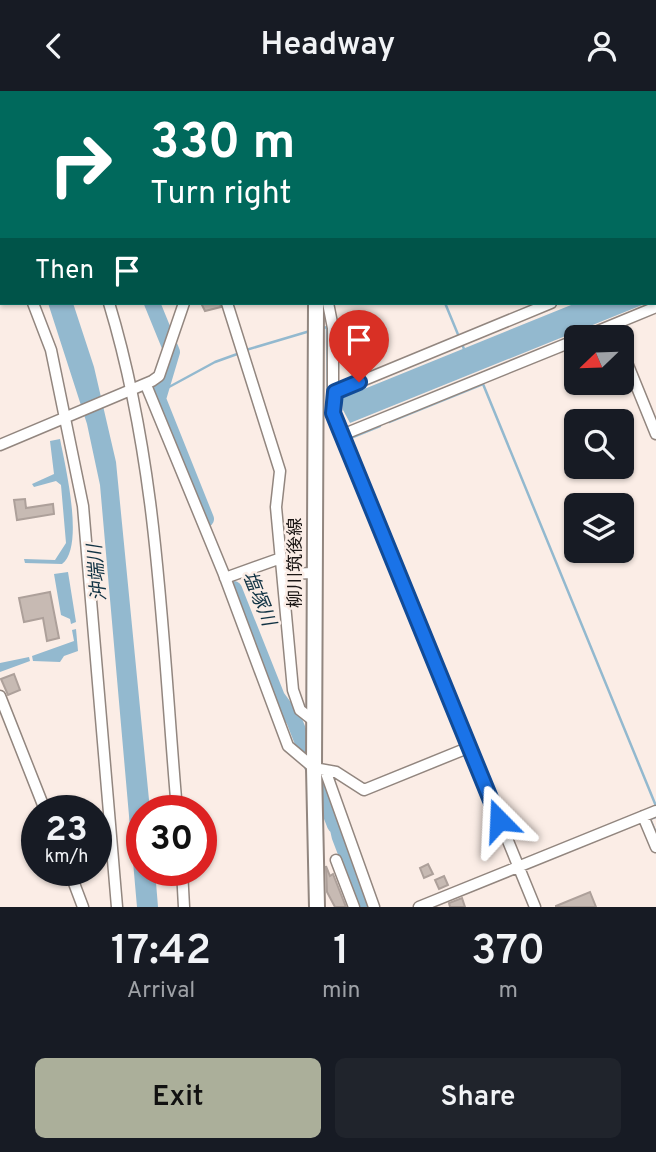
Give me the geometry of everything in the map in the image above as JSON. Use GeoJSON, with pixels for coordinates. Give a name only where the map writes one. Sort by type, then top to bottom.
{"type":"FeatureCollection","features":[{"type":"Feature","properties":{"kind":"main road","name":"柳川筑後線"},"geometry":{"type":"LineString","coordinates":[[316,305],[314,721],[319,769],[317,907]]}},
{"type":"Feature","properties":{"kind":"street"},"geometry":{"type":"LineString","coordinates":[[34,305],[51,350],[68,416],[83,506],[117,907]]}},
{"type":"Feature","properties":{"kind":"street"},"geometry":{"type":"LineString","coordinates":[[110,305],[133,389],[157,547],[176,795]]}},
{"type":"Feature","properties":{"kind":"street"},"geometry":{"type":"LineString","coordinates":[[0,445],[115,395],[146,385],[159,376],[183,305]]}},
{"type":"Feature","properties":{"kind":"street"},"geometry":{"type":"LineString","coordinates":[[228,305],[280,471],[276,507],[293,690],[300,710],[314,721]]}},
{"type":"Feature","properties":{"kind":"street"},"geometry":{"type":"LineString","coordinates":[[328,305],[333,328],[333,413],[535,907]]}},
{"type":"Feature","properties":{"kind":"street"},"geometry":{"type":"LineString","coordinates":[[335,392],[546,305]]}},
{"type":"Feature","properties":{"kind":"street"},"geometry":{"type":"LineString","coordinates":[[612,325],[656,307]]}},
{"type":"Feature","properties":{"kind":"street"},"geometry":{"type":"LineString","coordinates":[[342,435],[564,345]]}},
{"type":"Feature","properties":{"kind":"street"},"geometry":{"type":"LineString","coordinates":[[634,380],[656,434]]}},
{"type":"Feature","properties":{"kind":"street"},"geometry":{"type":"LineString","coordinates":[[146,385],[226,578],[288,746],[319,769],[337,772],[364,790],[470,747]]}},
{"type":"Feature","properties":{"kind":"street"},"geometry":{"type":"LineString","coordinates":[[226,578],[281,558]]}},
{"type":"Feature","properties":{"kind":"street"},"geometry":{"type":"LineString","coordinates":[[283,574],[314,573]]}},
{"type":"Feature","properties":{"kind":"street"},"geometry":{"type":"LineString","coordinates":[[0,696],[39,795]]}},
{"type":"Feature","properties":{"kind":"street"},"geometry":{"type":"LineString","coordinates":[[319,769],[374,907]]}},
{"type":"Feature","properties":{"kind":"street"},"geometry":{"type":"LineString","coordinates":[[419,907],[656,811]]}},
{"type":"Feature","properties":{"kind":"street"},"geometry":{"type":"LineString","coordinates":[[643,816],[656,847]]}},
{"type":"Feature","properties":{"kind":"street"},"geometry":{"type":"LineString","coordinates":[[336,860],[354,907]]}},
{"type":"Feature","properties":{"kind":"street"},"geometry":{"type":"LineString","coordinates":[[75,886],[83,907]]}},
{"type":"Feature","properties":{"kind":"street"},"geometry":{"type":"LineString","coordinates":[[183,886],[184,907]]}},
{"type":"Feature","properties":{"kind":"water","name":"沖端川"},"geometry":{"type":"Polygon","coordinates":[[[49,305],[74,305],[94,367],[116,462],[149,795],[127,795],[100,485],[87,424],[49,305]]]}},
{"type":"Feature","properties":{"kind":"water"},"geometry":{"type":"Polygon","coordinates":[[[571,305],[642,305],[593,325],[564,325],[564,337],[350,423],[343,410],[342,398],[571,305]]]}},
{"type":"Feature","properties":{"kind":"water"},"geometry":{"type":"Polygon","coordinates":[[[60,439],[72,505],[72,541],[69,555],[62,564],[25,563],[24,559],[55,560],[66,543],[61,485],[56,481],[34,487],[32,484],[54,474],[50,441],[60,439]]]}},
{"type":"Feature","properties":{"kind":"water"},"geometry":{"type":"Polygon","coordinates":[[[68,572],[76,622],[71,624],[70,619],[61,615],[54,574],[68,572]]]}},
{"type":"Feature","properties":{"kind":"water"},"geometry":{"type":"Polygon","coordinates":[[[76,629],[78,651],[64,656],[60,662],[33,661],[32,656],[74,641],[72,630],[76,629]]]}},
{"type":"Feature","properties":{"kind":"water"},"geometry":{"type":"Polygon","coordinates":[[[29,657],[30,661],[0,672],[0,663],[29,657]]]}},
{"type":"Feature","properties":{"kind":"water"},"geometry":{"type":"Polygon","coordinates":[[[332,800],[370,907],[358,907],[332,839],[325,808],[332,800]]]}},
{"type":"Feature","properties":{"kind":"water","name":"沖端川"},"geometry":{"type":"Polygon","coordinates":[[[135,886],[156,886],[158,907],[137,907],[135,886]]]}},
{"type":"Feature","properties":{"kind":"building"},"geometry":{"type":"Polygon","coordinates":[[[202,305],[220,305],[221,307],[205,311],[202,305]]]}},
{"type":"Feature","properties":{"kind":"building"},"geometry":{"type":"Polygon","coordinates":[[[25,499],[26,508],[53,504],[54,514],[17,520],[14,500],[25,499]]]}},
{"type":"Feature","properties":{"kind":"building"},"geometry":{"type":"Polygon","coordinates":[[[50,592],[59,638],[47,641],[43,618],[24,622],[19,598],[50,592]]]}},
{"type":"Feature","properties":{"kind":"building"},"geometry":{"type":"Polygon","coordinates":[[[14,674],[20,690],[8,695],[1,679],[14,674]]]}},
{"type":"Feature","properties":{"kind":"building"},"geometry":{"type":"Polygon","coordinates":[[[428,864],[433,874],[424,878],[420,868],[428,864]]]}},
{"type":"Feature","properties":{"kind":"building"},"geometry":{"type":"Polygon","coordinates":[[[326,866],[330,876],[333,874],[346,907],[335,907],[327,892],[326,866]]]}},
{"type":"Feature","properties":{"kind":"building"},"geometry":{"type":"Polygon","coordinates":[[[444,876],[448,885],[439,889],[435,880],[444,876]]]}},
{"type":"Feature","properties":{"kind":"building"},"geometry":{"type":"Polygon","coordinates":[[[590,892],[596,907],[556,907],[556,906],[590,892]]]}},
{"type":"Feature","properties":{"kind":"building"},"geometry":{"type":"Polygon","coordinates":[[[462,898],[465,907],[450,907],[449,903],[462,898]]]}},
{"type":"Feature","properties":{"kind":"waterway","name":"塩塚川"},"geometry":{"type":"LineString","coordinates":[[153,305],[172,352],[158,399],[206,519]]}},
{"type":"Feature","properties":{"kind":"waterway"},"geometry":{"type":"LineString","coordinates":[[446,305],[464,349]]}},
{"type":"Feature","properties":{"kind":"waterway"},"geometry":{"type":"LineString","coordinates":[[320,329],[327,327],[328,414],[336,433]]}},
{"type":"Feature","properties":{"kind":"waterway"},"geometry":{"type":"LineString","coordinates":[[246,350],[310,331]]}},
{"type":"Feature","properties":{"kind":"waterway"},"geometry":{"type":"LineString","coordinates":[[158,393],[215,362],[240,353]]}},
{"type":"Feature","properties":{"kind":"waterway"},"geometry":{"type":"LineString","coordinates":[[389,422],[483,384],[656,806]]}},
{"type":"Feature","properties":{"kind":"waterway"},"geometry":{"type":"LineString","coordinates":[[348,439],[380,426]]}},
{"type":"Feature","properties":{"kind":"waterway","name":"塩塚川"},"geometry":{"type":"LineString","coordinates":[[234,589],[277,697],[294,720],[335,825]]}},
{"type":"Feature","properties":{"kind":"waterway"},"geometry":{"type":"LineString","coordinates":[[656,817],[650,819],[656,833]]}},
{"type":"Feature","properties":{"kind":"route"},"geometry":{"type":"LineString","coordinates":[[359,382],[335,392],[333,413],[499,820]]}}]}
